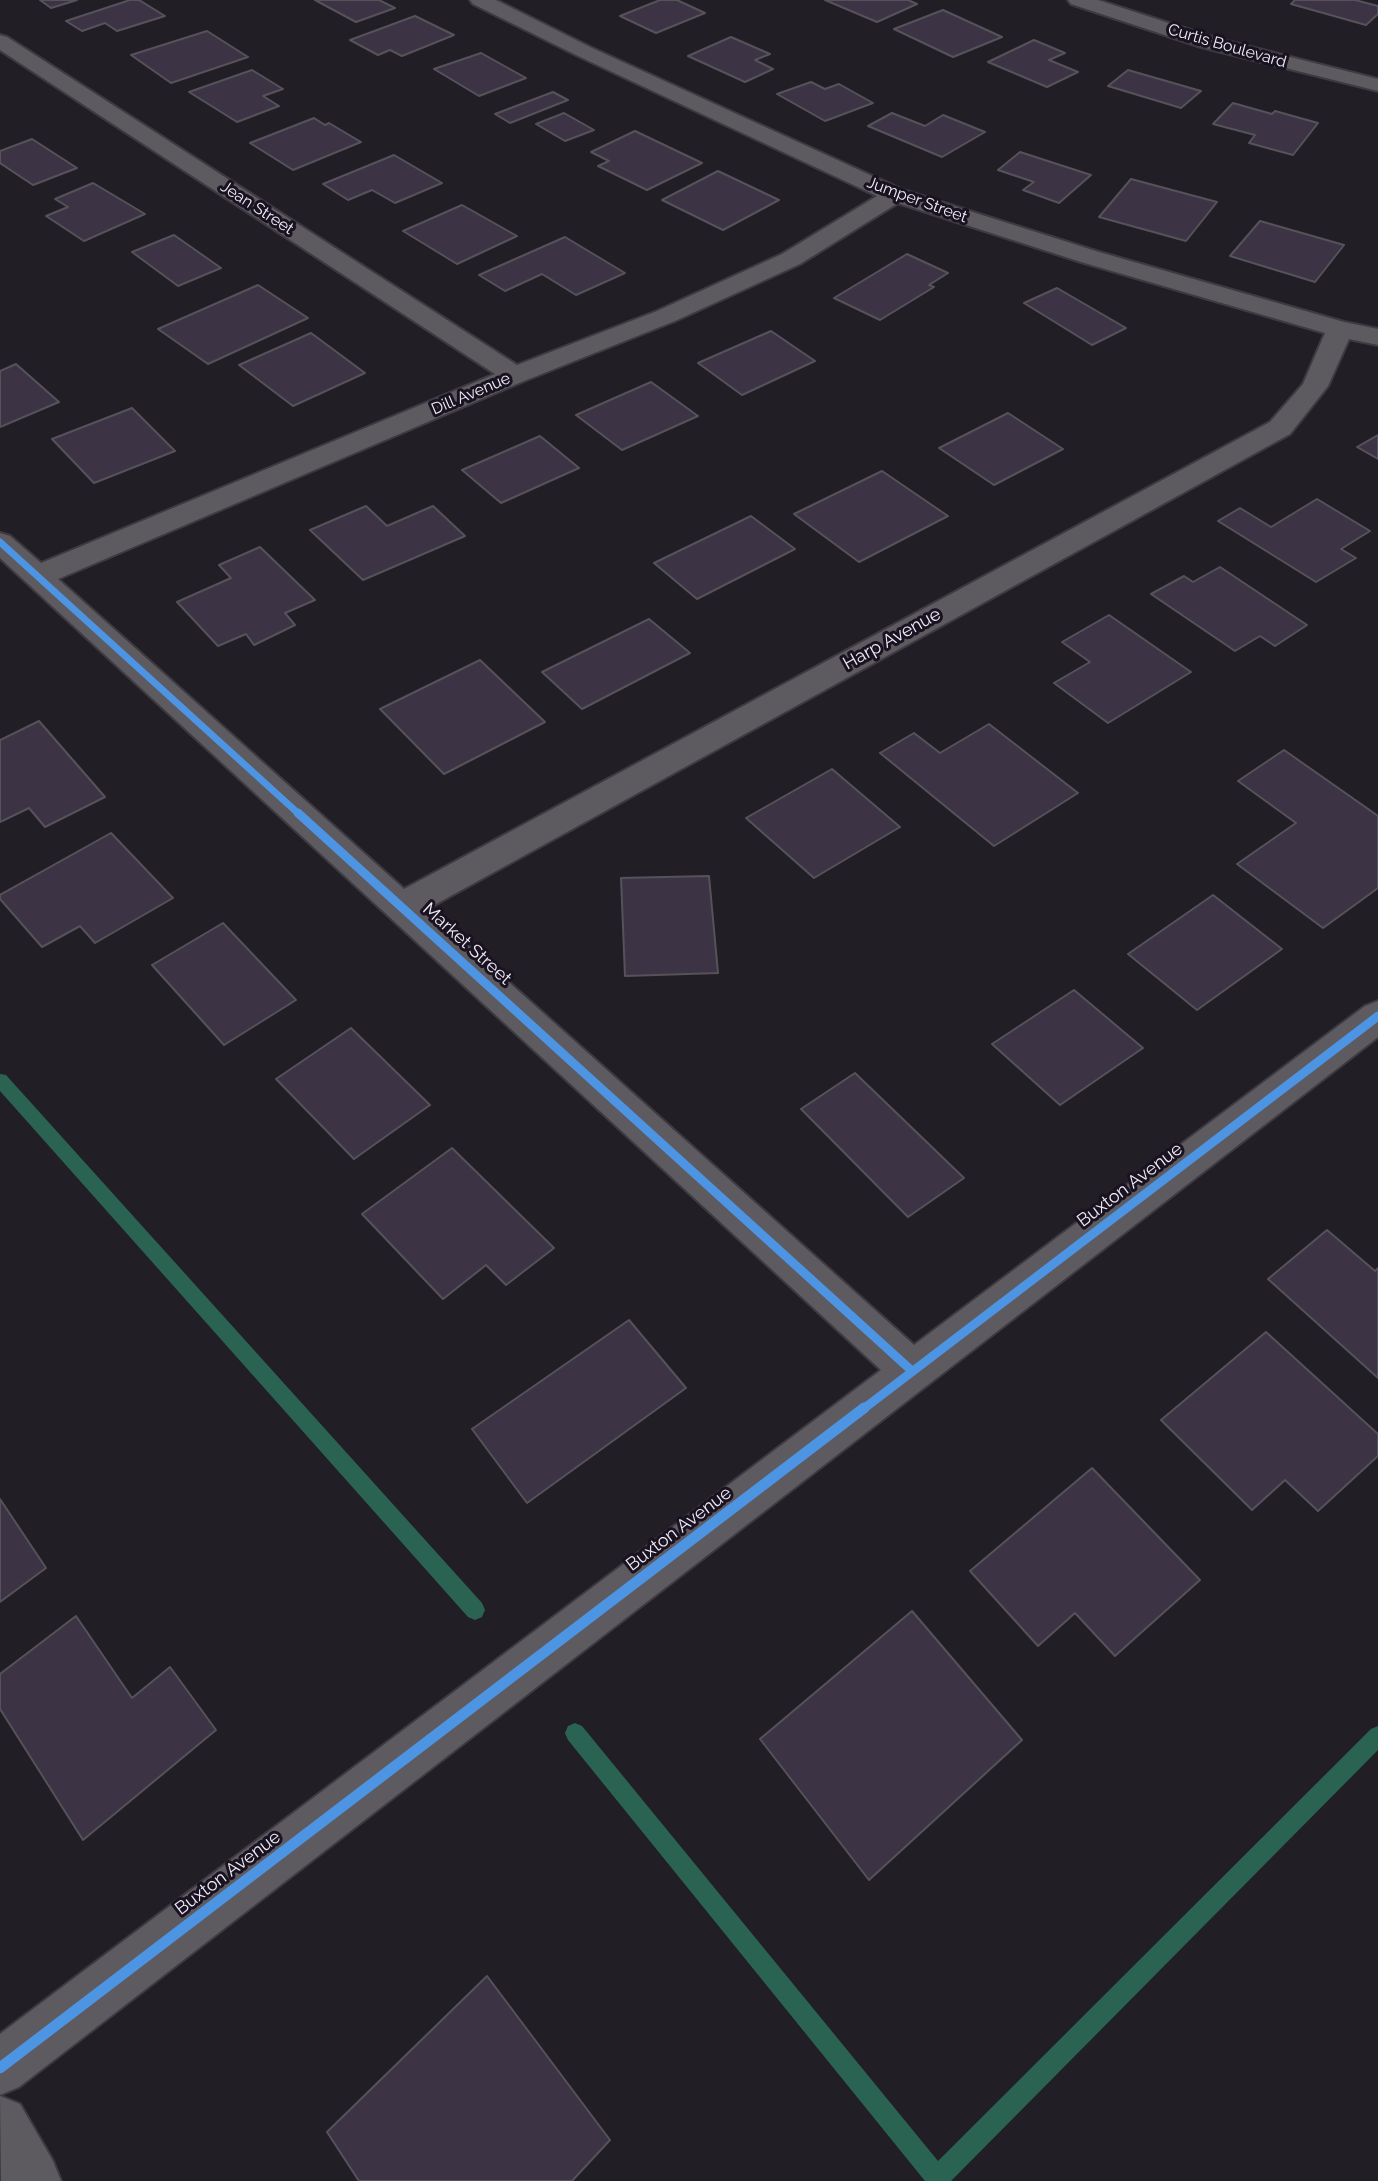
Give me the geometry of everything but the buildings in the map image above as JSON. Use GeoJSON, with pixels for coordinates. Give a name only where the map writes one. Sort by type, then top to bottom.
{"type":"FeatureCollection","features":[{"type":"Feature","properties":{"kind":"street","name":"Jumper Street"},"geometry":{"type":"LineString","coordinates":[[480,0],[583,51],[895,195],[1090,257],[1340,329],[1378,337]]}},
{"type":"Feature","properties":{"kind":"street","name":"Curtis Boulevard"},"geometry":{"type":"LineString","coordinates":[[1078,0],[1208,43],[1378,85]]}},
{"type":"Feature","properties":{"kind":"street","name":"Jean Street"},"geometry":{"type":"LineString","coordinates":[[0,41],[515,375]]}},
{"type":"Feature","properties":{"kind":"street","name":"Dill Avenue"},"geometry":{"type":"LineString","coordinates":[[38,576],[515,375],[666,316],[791,259],[895,195]]}},
{"type":"Feature","properties":{"kind":"street","name":"Harp Avenue"},"geometry":{"type":"LineString","coordinates":[[402,906],[1280,428],[1315,386],[1340,329]]}},
{"type":"Feature","properties":{"kind":"street","name":"Market Street"},"geometry":{"type":"LineString","coordinates":[[0,542],[912,1371]]}},
{"type":"Feature","properties":{"kind":"street","name":"Buxton Avenue"},"geometry":{"type":"LineString","coordinates":[[0,2068],[1378,1016]]}},
{"type":"Feature","properties":{"kind":"street"},"geometry":{"type":"LineString","coordinates":[[0,2124],[33,2181]]}},
{"type":"Feature","properties":{"kind":"waterway"},"geometry":{"type":"LineString","coordinates":[[0,1080],[475,1610]]}},
{"type":"Feature","properties":{"kind":"waterway"},"geometry":{"type":"LineString","coordinates":[[575,1733],[937,2178]]}},
{"type":"Feature","properties":{"kind":"waterway"},"geometry":{"type":"LineString","coordinates":[[937,2178],[1378,1736]]}},
{"type":"Feature","properties":{"kind":"cycle path"},"geometry":{"type":"LineString","coordinates":[[0,542],[912,1371]]}},
{"type":"Feature","properties":{"kind":"cycle path"},"geometry":{"type":"LineString","coordinates":[[0,2068],[1378,1016]]}}]}
